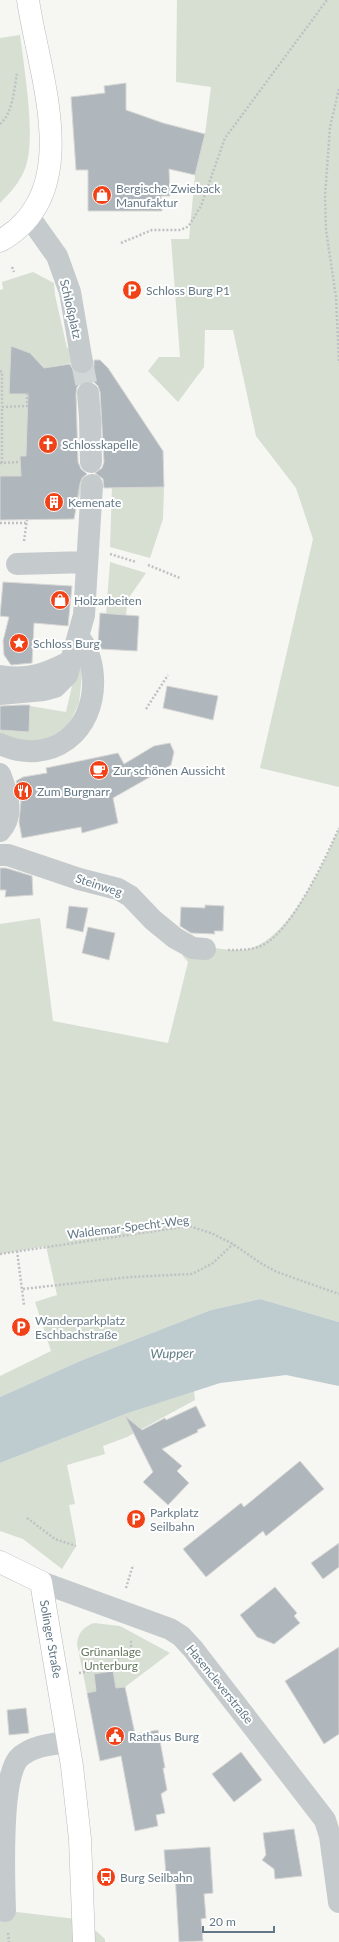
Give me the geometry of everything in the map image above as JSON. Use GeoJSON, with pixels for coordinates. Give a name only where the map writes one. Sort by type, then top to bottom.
{"type":"FeatureCollection","features":[{"type":"Feature","properties":{"kind":"main road"},"geometry":{"type":"LineString","coordinates":[[0,241],[16,231],[30,218],[47,182],[51,150],[47,106],[28,0]]}},
{"type":"Feature","properties":{"kind":"main road"},"geometry":{"type":"LineString","coordinates":[[0,1562],[41,1582]]}},
{"type":"Feature","properties":{"kind":"main road","name":"Solinger Straße"},"geometry":{"type":"LineString","coordinates":[[41,1582],[69,1742],[80,1839],[84,1942]]}},
{"type":"Feature","properties":{"kind":"street","name":"Schloßplatz"},"geometry":{"type":"LineString","coordinates":[[30,218],[57,256],[70,292],[82,362]]}},
{"type":"Feature","properties":{"kind":"street"},"geometry":{"type":"LineString","coordinates":[[88,393],[91,462]]}},
{"type":"Feature","properties":{"kind":"street"},"geometry":{"type":"LineString","coordinates":[[0,694],[38,691],[55,687],[66,675],[79,638],[84,615],[86,562],[92,485]]}},
{"type":"Feature","properties":{"kind":"street"},"geometry":{"type":"LineString","coordinates":[[8,564],[86,562]]}},
{"type":"Feature","properties":{"kind":"street"},"geometry":{"type":"LineString","coordinates":[[0,744],[16,751],[39,752],[57,746],[73,736],[86,713],[93,685],[89,653],[79,638]]}},
{"type":"Feature","properties":{"kind":"street"},"geometry":{"type":"LineString","coordinates":[[0,676],[9,678],[41,676],[71,661]]}},
{"type":"Feature","properties":{"kind":"street"},"geometry":{"type":"LineString","coordinates":[[0,774],[9,806],[8,815],[4,826],[0,831]]}},
{"type":"Feature","properties":{"kind":"street","name":"Steinweg"},"geometry":{"type":"LineString","coordinates":[[0,855],[8,855],[79,879],[118,890],[130,896],[153,920],[175,938],[193,948],[205,948]]}},
{"type":"Feature","properties":{"kind":"street","name":"Hasencleverstraße"},"geometry":{"type":"LineString","coordinates":[[41,1582],[170,1629],[181,1636],[199,1655],[335,1835],[339,1902]]}},
{"type":"Feature","properties":{"kind":"street"},"geometry":{"type":"LineString","coordinates":[[5,1910],[2,1811],[4,1785],[8,1774],[17,1759],[25,1753],[50,1744],[69,1742]]}},
{"type":"Feature","properties":{"kind":"path"},"geometry":{"type":"LineString","coordinates":[[120,243],[152,230],[179,230],[186,228],[190,224],[201,206],[225,138],[327,0]]}},
{"type":"Feature","properties":{"kind":"path"},"geometry":{"type":"LineString","coordinates":[[0,124],[6,118],[10,108],[18,69]]}},
{"type":"Feature","properties":{"kind":"path"},"geometry":{"type":"LineString","coordinates":[[339,89],[330,126],[325,196],[326,230],[336,297],[339,362]]}},
{"type":"Feature","properties":{"kind":"path"},"geometry":{"type":"LineString","coordinates":[[12,267],[14,272]]}},
{"type":"Feature","properties":{"kind":"path"},"geometry":{"type":"LineString","coordinates":[[0,371],[2,372],[1,463],[20,462]]}},
{"type":"Feature","properties":{"kind":"path"},"geometry":{"type":"LineString","coordinates":[[2,407],[27,406],[27,394]]}},
{"type":"Feature","properties":{"kind":"path"},"geometry":{"type":"LineString","coordinates":[[0,523],[27,523],[27,520]]}},
{"type":"Feature","properties":{"kind":"path"},"geometry":{"type":"LineString","coordinates":[[109,554],[136,562]]}},
{"type":"Feature","properties":{"kind":"path"},"geometry":{"type":"LineString","coordinates":[[148,565],[180,578]]}},
{"type":"Feature","properties":{"kind":"path"},"geometry":{"type":"LineString","coordinates":[[146,709],[168,675]]}},
{"type":"Feature","properties":{"kind":"path"},"geometry":{"type":"LineString","coordinates":[[205,948],[243,950],[261,946],[276,935],[285,925],[301,901],[339,828]]}},
{"type":"Feature","properties":{"kind":"path","name":"Waldemar-Specht-Weg"},"geometry":{"type":"LineString","coordinates":[[0,1254],[189,1226],[211,1233],[233,1244],[262,1264],[277,1272],[339,1294]]}},
{"type":"Feature","properties":{"kind":"path"},"geometry":{"type":"LineString","coordinates":[[23,1289],[130,1277],[192,1274],[213,1263],[233,1244]]}},
{"type":"Feature","properties":{"kind":"path"},"geometry":{"type":"LineString","coordinates":[[17,1251],[24,1305]]}},
{"type":"Feature","properties":{"kind":"path"},"geometry":{"type":"LineString","coordinates":[[27,1518],[55,1539],[76,1546]]}},
{"type":"Feature","properties":{"kind":"path"},"geometry":{"type":"LineString","coordinates":[[126,1588],[133,1565]]}},
{"type":"Feature","properties":{"kind":"path"},"geometry":{"type":"LineString","coordinates":[[74,1674],[108,1668],[108,1664],[118,1663],[117,1658],[124,1657],[123,1650],[131,1649],[130,1642]]}},
{"type":"Feature","properties":{"kind":"green space"},"geometry":{"type":"Polygon","coordinates":[[[177,0],[339,0],[339,787],[260,768],[313,539],[296,488],[256,436],[233,330],[205,330],[204,367],[178,402],[148,371],[159,357],[180,357],[171,239],[189,239],[195,175],[205,134],[211,87],[176,82],[177,0]]]}},
{"type":"Feature","properties":{"kind":"green space"},"geometry":{"type":"Polygon","coordinates":[[[20,35],[30,120],[29,153],[26,166],[21,177],[0,203],[0,38],[20,35]]]}},
{"type":"Feature","properties":{"kind":"green space"},"geometry":{"type":"Polygon","coordinates":[[[33,272],[54,283],[55,295],[67,348],[71,348],[72,363],[44,368],[30,353],[13,347],[9,394],[38,394],[66,474],[85,474],[74,519],[0,520],[0,290],[3,289],[2,282],[33,272]]]}},
{"type":"Feature","properties":{"kind":"green space"},"geometry":{"type":"Polygon","coordinates":[[[112,487],[164,487],[163,519],[150,558],[110,547],[112,487]]]}},
{"type":"Feature","properties":{"kind":"green space"},"geometry":{"type":"Polygon","coordinates":[[[110,562],[146,573],[128,599],[126,615],[106,614],[110,562]]]}},
{"type":"Feature","properties":{"kind":"green space"},"geometry":{"type":"Polygon","coordinates":[[[77,664],[83,666],[79,703],[71,720],[61,734],[32,744],[0,735],[0,730],[29,731],[30,706],[66,712],[77,664]]]}},
{"type":"Feature","properties":{"kind":"green space"},"geometry":{"type":"Polygon","coordinates":[[[339,828],[339,1322],[260,1299],[211,1310],[80,1361],[0,1397],[0,1376],[51,1351],[35,1302],[57,1295],[46,1246],[0,1254],[0,924],[40,918],[53,1021],[168,1043],[188,962],[182,955],[198,947],[242,950],[258,945],[273,935],[288,920],[301,902],[313,882],[339,828]]]}},
{"type":"Feature","properties":{"kind":"green space"},"geometry":{"type":"Polygon","coordinates":[[[194,1391],[195,1400],[127,1437],[103,1446],[105,1454],[67,1465],[75,1504],[69,1505],[76,1542],[75,1548],[62,1569],[23,1539],[0,1531],[0,1463],[128,1413],[194,1391]]]}},
{"type":"Feature","properties":{"kind":"green space","name":"Grünanlage Unterburg"},"geometry":{"type":"Polygon","coordinates":[[[94,1623],[120,1626],[170,1653],[125,1687],[87,1693],[77,1644],[82,1631],[87,1626],[94,1623]]]}},
{"type":"Feature","properties":{"kind":"green space"},"geometry":{"type":"Polygon","coordinates":[[[0,1910],[84,1920],[105,1939],[105,1942],[0,1942],[0,1910]]]}},
{"type":"Feature","properties":{"kind":"water","name":"Wupper"},"geometry":{"type":"Polygon","coordinates":[[[260,1299],[339,1322],[339,1386],[286,1375],[220,1383],[128,1413],[0,1463],[0,1397],[80,1361],[211,1310],[260,1299]]]}},
{"type":"Feature","properties":{"kind":"building"},"geometry":{"type":"Polygon","coordinates":[[[126,83],[126,110],[163,123],[205,134],[195,175],[169,169],[170,196],[161,196],[162,211],[88,211],[88,170],[76,170],[71,97],[105,93],[104,86],[126,83]]]}},
{"type":"Feature","properties":{"kind":"building"},"geometry":{"type":"Polygon","coordinates":[[[11,346],[30,353],[44,368],[70,364],[73,370],[78,374],[84,374],[90,371],[94,366],[94,360],[100,360],[108,368],[163,451],[164,487],[104,488],[103,479],[95,473],[102,468],[104,462],[100,392],[98,386],[94,382],[87,381],[81,383],[77,387],[76,394],[78,462],[81,469],[87,474],[82,478],[80,484],[74,519],[0,520],[0,476],[21,476],[20,456],[26,456],[28,394],[9,394],[11,346]]]}},
{"type":"Feature","properties":{"kind":"building"},"geometry":{"type":"Polygon","coordinates":[[[3,582],[72,586],[68,626],[34,623],[32,663],[11,665],[4,655],[3,641],[9,617],[0,616],[3,582]]]}},
{"type":"Feature","properties":{"kind":"building"},"geometry":{"type":"Polygon","coordinates":[[[100,613],[139,616],[137,651],[100,649],[98,644],[100,613]]]}},
{"type":"Feature","properties":{"kind":"building"},"geometry":{"type":"Polygon","coordinates":[[[167,686],[218,696],[213,720],[163,708],[167,686]]]}},
{"type":"Feature","properties":{"kind":"building"},"geometry":{"type":"Polygon","coordinates":[[[30,705],[29,732],[0,730],[0,706],[30,705]]]}},
{"type":"Feature","properties":{"kind":"building"},"geometry":{"type":"Polygon","coordinates":[[[170,743],[174,752],[171,765],[113,798],[118,823],[82,833],[81,827],[22,838],[19,822],[21,801],[16,781],[23,777],[47,773],[46,768],[118,753],[124,764],[154,746],[170,743]]]}},
{"type":"Feature","properties":{"kind":"building"},"geometry":{"type":"Polygon","coordinates":[[[0,868],[6,868],[32,876],[33,895],[5,897],[6,890],[0,890],[0,868]]]}},
{"type":"Feature","properties":{"kind":"building"},"geometry":{"type":"Polygon","coordinates":[[[205,905],[224,906],[223,931],[214,931],[215,934],[191,933],[180,926],[181,907],[205,908],[205,905]]]}},
{"type":"Feature","properties":{"kind":"building"},"geometry":{"type":"Polygon","coordinates":[[[69,906],[88,908],[83,932],[66,928],[69,906]]]}},
{"type":"Feature","properties":{"kind":"building"},"geometry":{"type":"Polygon","coordinates":[[[88,927],[115,933],[109,960],[82,953],[88,927]]]}},
{"type":"Feature","properties":{"kind":"building"},"geometry":{"type":"Polygon","coordinates":[[[196,1406],[206,1426],[197,1430],[198,1432],[162,1449],[182,1466],[177,1471],[189,1483],[168,1505],[143,1482],[153,1472],[125,1416],[142,1430],[165,1418],[166,1420],[196,1406]]]}},
{"type":"Feature","properties":{"kind":"building"},"geometry":{"type":"Polygon","coordinates":[[[300,1461],[324,1489],[266,1536],[263,1531],[206,1577],[183,1549],[241,1503],[244,1507],[300,1461]]]}},
{"type":"Feature","properties":{"kind":"building"},"geometry":{"type":"Polygon","coordinates":[[[339,1543],[339,1567],[323,1579],[311,1563],[339,1543]]]}},
{"type":"Feature","properties":{"kind":"building"},"geometry":{"type":"Polygon","coordinates":[[[275,1587],[297,1613],[294,1616],[300,1623],[274,1644],[257,1637],[240,1615],[275,1587]]]}},
{"type":"Feature","properties":{"kind":"building"},"geometry":{"type":"Polygon","coordinates":[[[339,1647],[339,1734],[324,1744],[285,1681],[339,1647]]]}},
{"type":"Feature","properties":{"kind":"building"},"geometry":{"type":"Polygon","coordinates":[[[113,1671],[116,1688],[125,1687],[135,1734],[158,1730],[165,1768],[163,1768],[167,1790],[161,1794],[165,1813],[156,1815],[158,1826],[135,1831],[121,1756],[100,1761],[87,1693],[96,1691],[94,1674],[113,1671]]]}},
{"type":"Feature","properties":{"kind":"building"},"geometry":{"type":"Polygon","coordinates":[[[26,1708],[29,1733],[9,1735],[7,1710],[26,1708]]]}},
{"type":"Feature","properties":{"kind":"building"},"geometry":{"type":"Polygon","coordinates":[[[241,1752],[262,1780],[234,1802],[212,1774],[241,1752]]]}},
{"type":"Feature","properties":{"kind":"building"},"geometry":{"type":"Polygon","coordinates":[[[294,1829],[302,1876],[275,1879],[274,1869],[262,1860],[266,1855],[263,1833],[294,1829]]]}},
{"type":"Feature","properties":{"kind":"building"},"geometry":{"type":"Polygon","coordinates":[[[210,1847],[213,1893],[204,1894],[206,1918],[201,1919],[203,1941],[179,1942],[175,1874],[166,1875],[164,1850],[210,1847]]]}},
{"type":"Feature","properties":{"kind":"tunnel"},"geometry":{"type":"LineString","coordinates":[[82,362],[88,393]]}},
{"type":"Feature","properties":{"kind":"place","name":"Bergische Zwieback Manufaktur"},"geometry":{"type":"Point","coordinates":[102,195]}},
{"type":"Feature","properties":{"kind":"place","name":"Schloss Burg P1"},"geometry":{"type":"Point","coordinates":[132,290]}},
{"type":"Feature","properties":{"kind":"place","name":"Schlosskapelle"},"geometry":{"type":"Point","coordinates":[48,444]}},
{"type":"Feature","properties":{"kind":"place","name":"Kemenate"},"geometry":{"type":"Point","coordinates":[54,502]}},
{"type":"Feature","properties":{"kind":"place","name":"Holzarbeiten"},"geometry":{"type":"Point","coordinates":[60,600]}},
{"type":"Feature","properties":{"kind":"place","name":"Schloss Burg"},"geometry":{"type":"Point","coordinates":[19,643]}},
{"type":"Feature","properties":{"kind":"place","name":"Zur schönen Aussicht"},"geometry":{"type":"Point","coordinates":[99,770]}},
{"type":"Feature","properties":{"kind":"place","name":"Zum Burgnarr"},"geometry":{"type":"Point","coordinates":[23,791]}},
{"type":"Feature","properties":{"kind":"place","name":"Wanderparkplatz Eschbachstraße"},"geometry":{"type":"Point","coordinates":[21,1327]}},
{"type":"Feature","properties":{"kind":"place","name":"Parkplatz Seilbahn"},"geometry":{"type":"Point","coordinates":[136,1519]}},
{"type":"Feature","properties":{"kind":"place","name":"Rathaus Burg"},"geometry":{"type":"Point","coordinates":[115,1736]}},
{"type":"Feature","properties":{"kind":"place","name":"Burg Seilbahn"},"geometry":{"type":"Point","coordinates":[106,1877]}}]}
